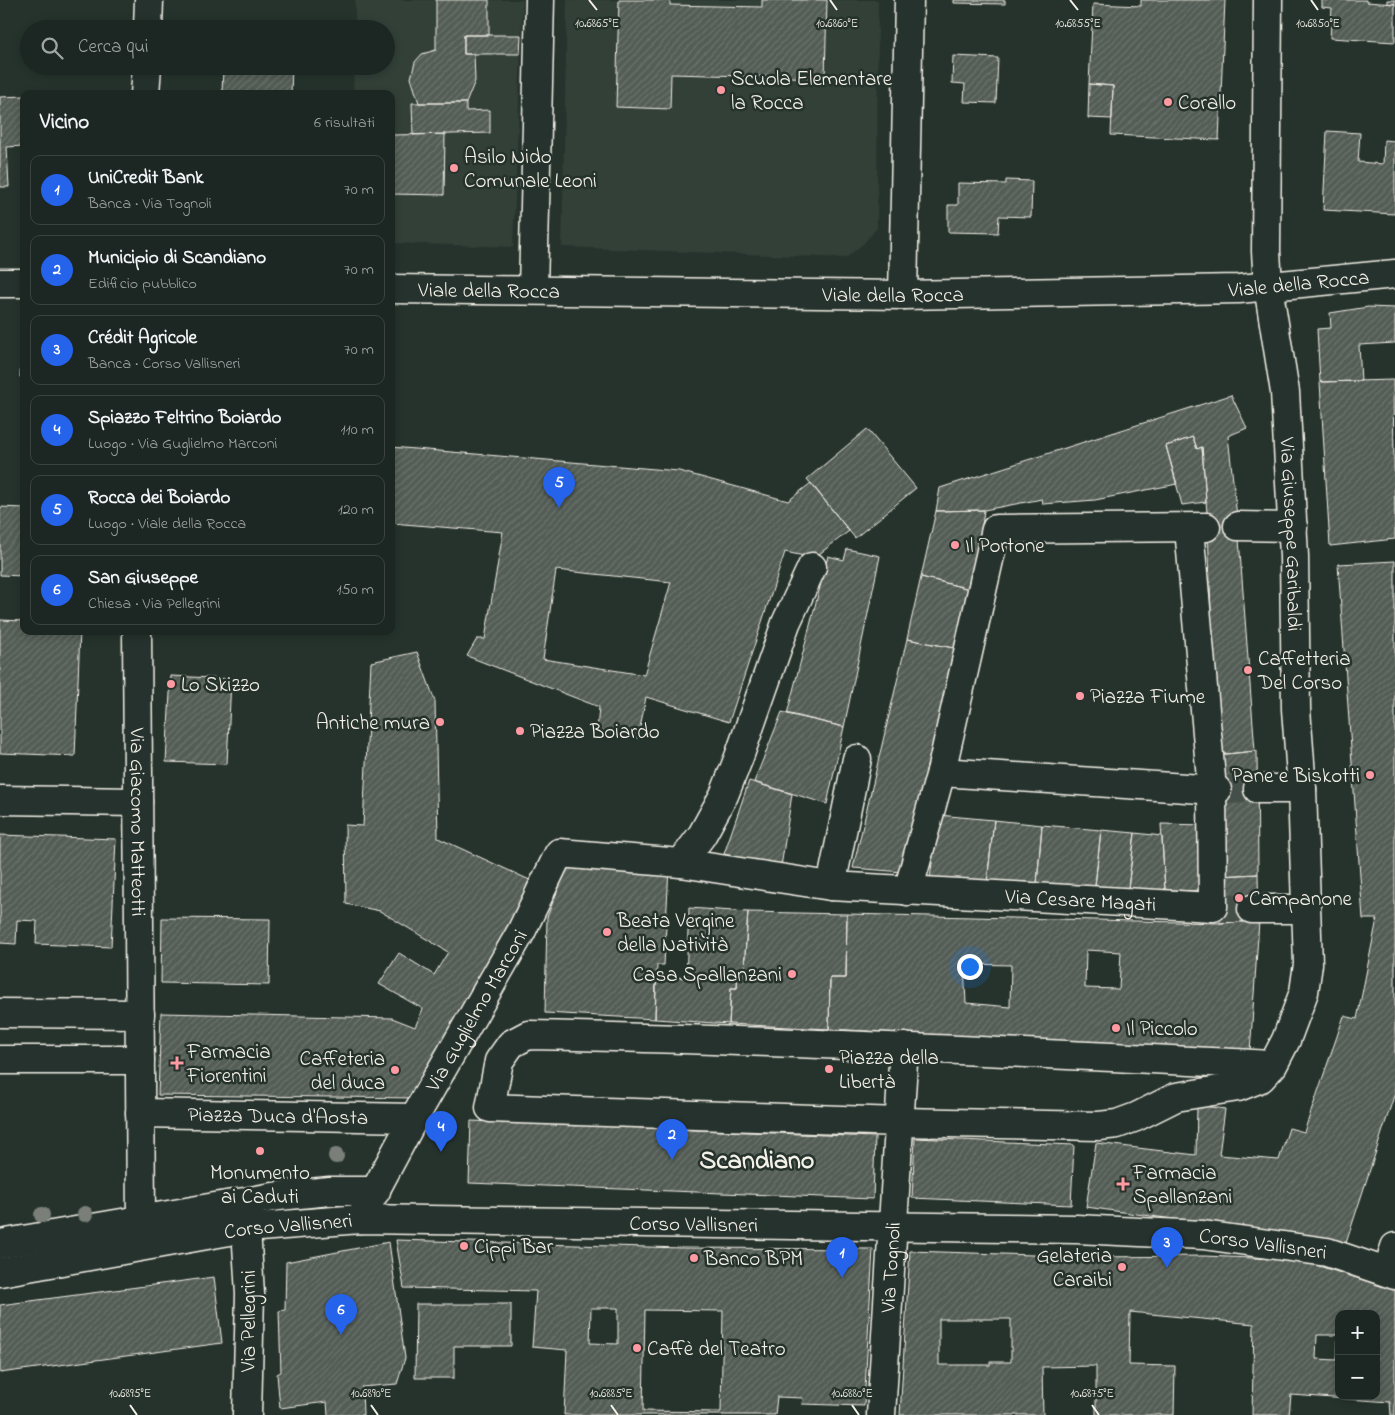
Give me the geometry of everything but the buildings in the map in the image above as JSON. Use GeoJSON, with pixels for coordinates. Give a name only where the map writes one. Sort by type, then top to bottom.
{"type":"FeatureCollection","features":[{"type":"Feature","properties":{"kind":"street"},"geometry":{"type":"LineString","coordinates":[[148,20],[149,0]]}},
{"type":"Feature","properties":{"kind":"street"},"geometry":{"type":"LineString","coordinates":[[533,290],[540,0]]}},
{"type":"Feature","properties":{"kind":"street"},"geometry":{"type":"LineString","coordinates":[[903,296],[902,269],[909,0]]}},
{"type":"Feature","properties":{"kind":"street","name":"Via Giuseppe Garibaldi"},"geometry":{"type":"LineString","coordinates":[[1268,0],[1266,251],[1268,286],[1285,392],[1293,527],[1296,710],[1302,789],[1308,964],[1304,992],[1286,1040],[1274,1065]]}},
{"type":"Feature","properties":{"kind":"street"},"geometry":{"type":"LineString","coordinates":[[145,90],[146,75]]}},
{"type":"Feature","properties":{"kind":"street","name":"Viale della Rocca"},"geometry":{"type":"LineString","coordinates":[[395,288],[903,296],[1238,289],[1395,274]]}},
{"type":"Feature","properties":{"kind":"street"},"geometry":{"type":"LineString","coordinates":[[0,283],[20,283]]}},
{"type":"Feature","properties":{"kind":"street"},"geometry":{"type":"LineString","coordinates":[[1238,526],[1293,527]]}},
{"type":"Feature","properties":{"kind":"street"},"geometry":{"type":"LineString","coordinates":[[908,891],[941,772],[996,530],[1198,528],[1214,790],[941,772]]}},
{"type":"Feature","properties":{"kind":"street"},"geometry":{"type":"LineString","coordinates":[[681,863],[702,834],[724,795],[786,623],[812,567]]}},
{"type":"Feature","properties":{"kind":"street","name":"Via Giacomo Matteotti"},"geometry":{"type":"LineString","coordinates":[[137,635],[141,1220]]}},
{"type":"Feature","properties":{"kind":"street"},"geometry":{"type":"LineString","coordinates":[[832,886],[857,759]]}},
{"type":"Feature","properties":{"kind":"street"},"geometry":{"type":"LineString","coordinates":[[1258,789],[1302,789]]}},
{"type":"Feature","properties":{"kind":"street","name":"Via Cesare Magati"},"geometry":{"type":"LineString","coordinates":[[681,863],[832,886],[1213,907],[1214,790]]}},
{"type":"Feature","properties":{"kind":"street"},"geometry":{"type":"LineString","coordinates":[[0,800],[138,802]]}},
{"type":"Feature","properties":{"kind":"street","name":"Via Guglielmo Marconi"},"geometry":{"type":"LineString","coordinates":[[360,1219],[414,1118],[521,932],[559,853],[681,863]]}},
{"type":"Feature","properties":{"kind":"street"},"geometry":{"type":"LineString","coordinates":[[1252,909],[1305,909]]}},
{"type":"Feature","properties":{"kind":"street"},"geometry":{"type":"LineString","coordinates":[[0,1013],[140,1014]]}},
{"type":"Feature","properties":{"kind":"street"},"geometry":{"type":"LineString","coordinates":[[528,1035],[904,1047],[1274,1065],[1261,1078],[1238,1087],[1176,1097],[1136,1117],[1117,1124],[1084,1126],[900,1122],[490,1108],[499,1060],[511,1044],[528,1035]]}},
{"type":"Feature","properties":{"kind":"street"},"geometry":{"type":"LineString","coordinates":[[900,1122],[904,1047]]}},
{"type":"Feature","properties":{"kind":"street"},"geometry":{"type":"LineString","coordinates":[[0,1060],[140,1060]]}},
{"type":"Feature","properties":{"kind":"street","name":"Piazza Duca d'Aosta"},"geometry":{"type":"LineString","coordinates":[[140,1113],[414,1118]]}},
{"type":"Feature","properties":{"kind":"street","name":"Via Tognoli"},"geometry":{"type":"LineString","coordinates":[[881,1415],[900,1122]]}},
{"type":"Feature","properties":{"kind":"street"},"geometry":{"type":"LineString","coordinates":[[0,1244],[279,1196],[330,1191],[376,1191]]}},
{"type":"Feature","properties":{"kind":"street","name":"Corso Vallisneri"},"geometry":{"type":"LineString","coordinates":[[0,1272],[246,1228],[360,1219],[1076,1229],[1203,1235],[1327,1252],[1392,1265]]}},
{"type":"Feature","properties":{"kind":"street","name":"Via Pellegrini"},"geometry":{"type":"LineString","coordinates":[[246,1228],[250,1294],[247,1415]]}},
{"type":"Feature","properties":{"kind":"shaded area","name":"Asilo Nido Comunale Leoni"},"geometry":{"type":"Polygon","coordinates":[[[355,0],[523,0],[513,247],[395,243],[395,90],[353,90],[354,75],[395,75],[395,20],[355,20],[355,0]]]}},
{"type":"Feature","properties":{"kind":"shaded area","name":"Scuola Elementare la Rocca"},"geometry":{"type":"Polygon","coordinates":[[[567,0],[878,0],[877,228],[863,244],[846,258],[562,247],[567,0]]]}},
{"type":"Feature","properties":{"kind":"tunnel"},"geometry":{"type":"LineString","coordinates":[[1217,790],[1258,789]]}},
{"type":"Feature","properties":{"kind":"tunnel"},"geometry":{"type":"LineString","coordinates":[[1213,907],[1252,909]]}},
{"type":"Feature","properties":{"kind":"place","name":"Scuola Elementare la Rocca"},"geometry":{"type":"Point","coordinates":[721,90]}},
{"type":"Feature","properties":{"kind":"place","name":"Corallo"},"geometry":{"type":"Point","coordinates":[1168,102]}},
{"type":"Feature","properties":{"kind":"place","name":"Asilo Nido Comunale Leoni"},"geometry":{"type":"Point","coordinates":[454,168]}},
{"type":"Feature","properties":{"kind":"place","name":"Rocca dei Boiardo"},"geometry":{"type":"Point","coordinates":[559,508]}},
{"type":"Feature","properties":{"kind":"place","name":"Il Portone"},"geometry":{"type":"Point","coordinates":[955,545]}},
{"type":"Feature","properties":{"kind":"place","name":"Caffetteria Del Corso"},"geometry":{"type":"Point","coordinates":[1248,670]}},
{"type":"Feature","properties":{"kind":"place","name":"Lo Skizzo"},"geometry":{"type":"Point","coordinates":[171,684]}},
{"type":"Feature","properties":{"kind":"place","name":"Piazza Fiume"},"geometry":{"type":"Point","coordinates":[1080,696]}},
{"type":"Feature","properties":{"kind":"place","name":"Antiche mura"},"geometry":{"type":"Point","coordinates":[440,722]}},
{"type":"Feature","properties":{"kind":"place","name":"Piazza Boiardo"},"geometry":{"type":"Point","coordinates":[520,731]}},
{"type":"Feature","properties":{"kind":"place","name":"Pane e Biskotti"},"geometry":{"type":"Point","coordinates":[1370,775]}},
{"type":"Feature","properties":{"kind":"place","name":"Campanone"},"geometry":{"type":"Point","coordinates":[1239,898]}},
{"type":"Feature","properties":{"kind":"place","name":"Beata Vergine della Natività"},"geometry":{"type":"Point","coordinates":[607,932]}},
{"type":"Feature","properties":{"kind":"place","name":"Casa Spallanzani"},"geometry":{"type":"Point","coordinates":[792,974]}},
{"type":"Feature","properties":{"kind":"place","name":"Il Piccolo"},"geometry":{"type":"Point","coordinates":[1116,1028]}},
{"type":"Feature","properties":{"kind":"place","name":"Farmacia Fiorentini"},"geometry":{"type":"Point","coordinates":[177,1063]}},
{"type":"Feature","properties":{"kind":"place","name":"Piazza della Libertà"},"geometry":{"type":"Point","coordinates":[829,1069]}},
{"type":"Feature","properties":{"kind":"place","name":"Caffeteria del duca"},"geometry":{"type":"Point","coordinates":[395,1070]}},
{"type":"Feature","properties":{"kind":"place","name":"Monumento ai Caduti"},"geometry":{"type":"Point","coordinates":[260,1151]}},
{"type":"Feature","properties":{"kind":"place","name":"Spiazzo Feltrino Boiardo"},"geometry":{"type":"Point","coordinates":[441,1152]}},
{"type":"Feature","properties":{"kind":"place","name":"Municipio di Scandiano"},"geometry":{"type":"Point","coordinates":[672,1160]}},
{"type":"Feature","properties":{"kind":"place","name":"Farmacia Spallanzani"},"geometry":{"type":"Point","coordinates":[1123,1184]}},
{"type":"Feature","properties":{"kind":"place","name":"Cippi Bar"},"geometry":{"type":"Point","coordinates":[464,1246]}},
{"type":"Feature","properties":{"kind":"place","name":"Banco BPM"},"geometry":{"type":"Point","coordinates":[694,1258]}},
{"type":"Feature","properties":{"kind":"place","name":"Gelateria Caraibi"},"geometry":{"type":"Point","coordinates":[1122,1267]}},
{"type":"Feature","properties":{"kind":"place","name":"Crédit Agricole"},"geometry":{"type":"Point","coordinates":[1167,1268]}},
{"type":"Feature","properties":{"kind":"place","name":"UniCredit Bank"},"geometry":{"type":"Point","coordinates":[842,1278]}},
{"type":"Feature","properties":{"kind":"place","name":"San Giuseppe"},"geometry":{"type":"Point","coordinates":[341,1335]}},
{"type":"Feature","properties":{"kind":"place","name":"Caffè del Teatro"},"geometry":{"type":"Point","coordinates":[637,1348]}},
{"type":"Feature","properties":{"kind":"district","name":"Scandiano"},"geometry":{"type":"Point","coordinates":[757,1159]}}]}
